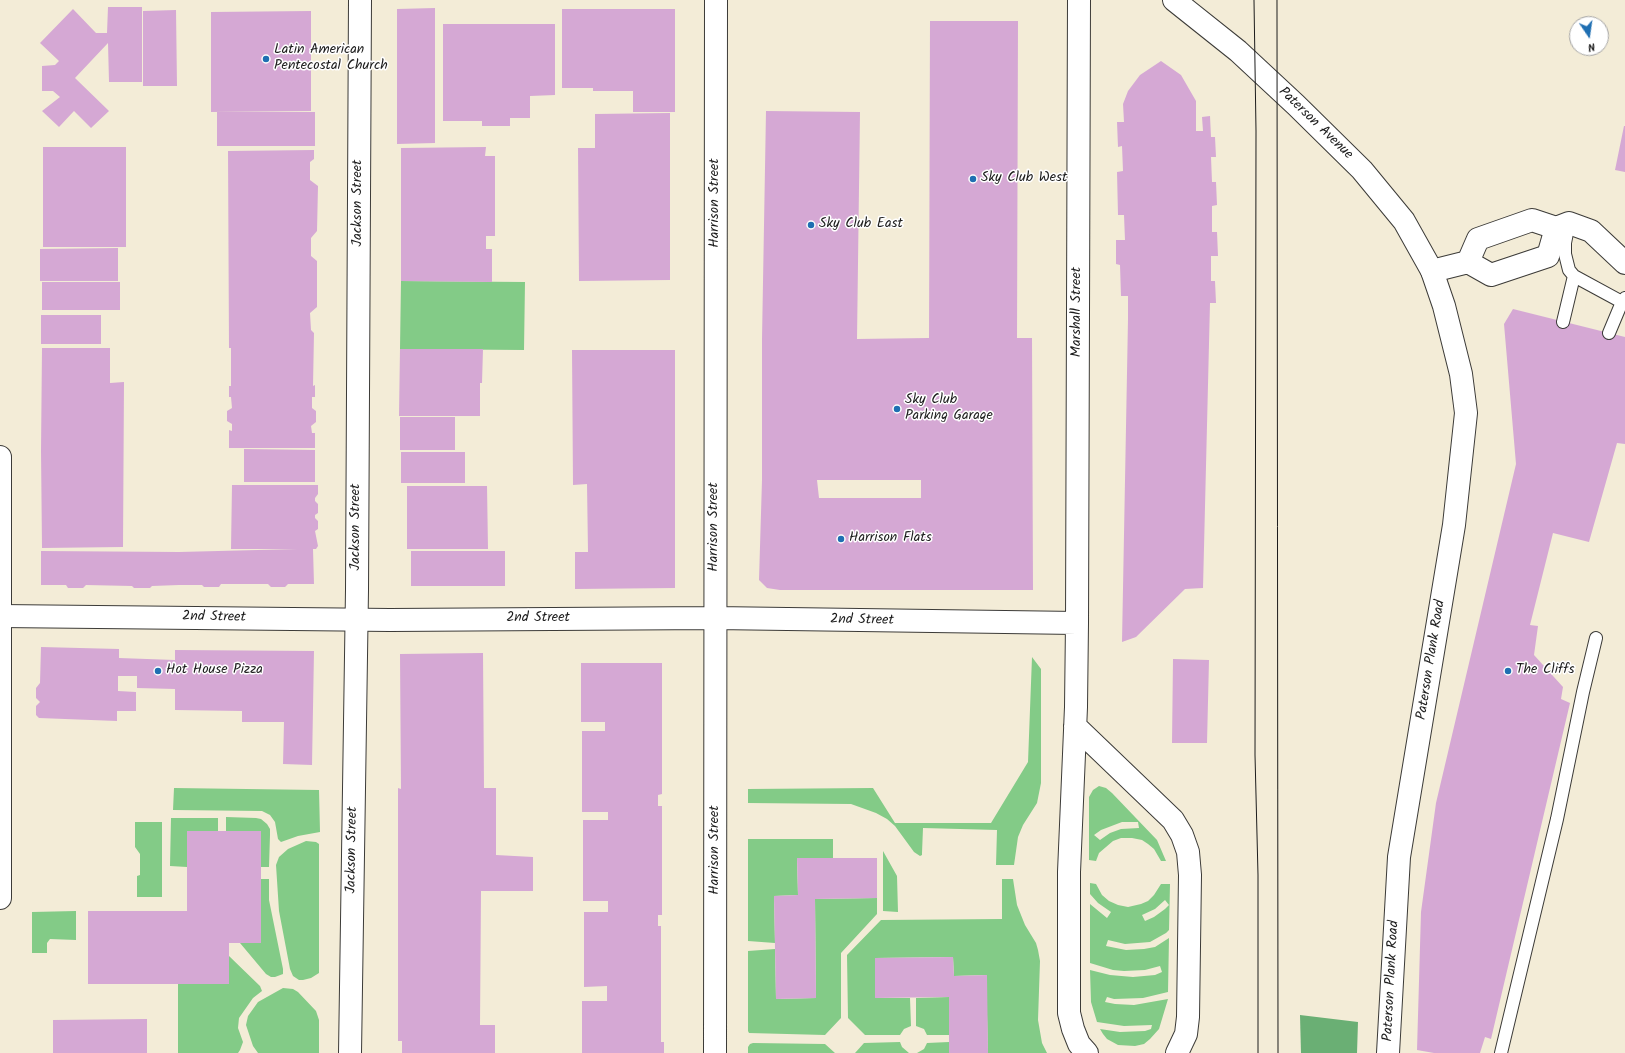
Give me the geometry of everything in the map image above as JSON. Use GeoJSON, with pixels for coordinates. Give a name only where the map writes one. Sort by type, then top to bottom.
{"type":"FeatureCollection","features":[{"type":"Feature","properties":{"kind":"street","name":"Jackson Street"},"geometry":{"type":"LineString","coordinates":[[350,1053],[356,619],[360,0]]}},
{"type":"Feature","properties":{"kind":"street","name":"Harrison Street"},"geometry":{"type":"LineString","coordinates":[[715,1053],[716,0]]}},
{"type":"Feature","properties":{"kind":"street","name":"Marshall Street"},"geometry":{"type":"LineString","coordinates":[[1079,0],[1077,624],[1075,726],[1069,872],[1069,1012],[1073,1029],[1079,1044],[1087,1053]]}},
{"type":"Feature","properties":{"kind":"street","name":"Paterson Avenue"},"geometry":{"type":"LineString","coordinates":[[1174,0],[1238,51],[1362,170],[1404,221],[1432,270]]}},
{"type":"Feature","properties":{"kind":"street"},"geometry":{"type":"LineString","coordinates":[[1468,262],[1478,239],[1532,220],[1591,231],[1625,263]]}},
{"type":"Feature","properties":{"kind":"street"},"geometry":{"type":"LineString","coordinates":[[1432,270],[1468,262],[1491,275],[1548,256],[1563,225]]}},
{"type":"Feature","properties":{"kind":"street","name":"Paterson Plank Road"},"geometry":{"type":"LineString","coordinates":[[1388,1053],[1399,857],[1454,525],[1466,413],[1460,374],[1444,306],[1432,270]]}},
{"type":"Feature","properties":{"kind":"street"},"geometry":{"type":"LineString","coordinates":[[0,457],[0,898]]}},
{"type":"Feature","properties":{"kind":"street","name":"2nd Street"},"geometry":{"type":"LineString","coordinates":[[0,616],[356,619],[715,618],[1077,624]]}},
{"type":"Feature","properties":{"kind":"street"},"geometry":{"type":"LineString","coordinates":[[1075,726],[1173,820],[1182,835],[1188,852],[1190,875],[1188,1017],[1186,1034],[1177,1053]]}},
{"type":"Feature","properties":{"kind":"lane"},"geometry":{"type":"LineString","coordinates":[[1563,225],[1565,254],[1569,270],[1574,276],[1624,300],[1610,333]]}},
{"type":"Feature","properties":{"kind":"lane"},"geometry":{"type":"LineString","coordinates":[[1564,322],[1574,276]]}},
{"type":"Feature","properties":{"kind":"lane"},"geometry":{"type":"LineString","coordinates":[[1501,1053],[1557,818],[1583,692],[1596,638]]}},
{"type":"Feature","properties":{"kind":"green space"},"geometry":{"type":"Polygon","coordinates":[[[401,281],[525,282],[524,350],[400,349],[401,281]]]}},
{"type":"Feature","properties":{"kind":"green space"},"geometry":{"type":"Polygon","coordinates":[[[1032,657],[1041,669],[1041,783],[1037,803],[1023,825],[1018,837],[1014,865],[996,865],[997,830],[923,828],[922,855],[920,856],[914,852],[895,826],[887,819],[876,813],[851,804],[748,803],[748,789],[873,788],[895,823],[991,823],[1028,762],[1032,657]]]}},
{"type":"Feature","properties":{"kind":"green space"},"geometry":{"type":"Polygon","coordinates":[[[1099,786],[1106,788],[1112,793],[1157,840],[1166,861],[1161,861],[1154,849],[1148,844],[1142,840],[1132,838],[1121,838],[1113,841],[1099,853],[1096,861],[1089,860],[1089,797],[1093,790],[1099,786]],[[1122,822],[1101,830],[1094,835],[1100,840],[1110,833],[1121,829],[1139,828],[1138,822],[1122,822]]]}},
{"type":"Feature","properties":{"kind":"green space"},"geometry":{"type":"Polygon","coordinates":[[[174,788],[319,790],[320,832],[298,836],[281,842],[278,839],[275,822],[270,815],[262,811],[173,810],[174,788]]]}},
{"type":"Feature","properties":{"kind":"green space"},"geometry":{"type":"Polygon","coordinates":[[[226,817],[256,818],[261,819],[267,824],[270,829],[269,867],[261,867],[261,831],[226,831],[226,817]]]}},
{"type":"Feature","properties":{"kind":"green space"},"geometry":{"type":"Polygon","coordinates":[[[171,818],[218,818],[218,831],[187,831],[187,867],[170,866],[171,818]]]}},
{"type":"Feature","properties":{"kind":"green space"},"geometry":{"type":"Polygon","coordinates":[[[135,822],[162,822],[162,897],[137,897],[137,876],[140,875],[140,854],[135,847],[135,822]]]}},
{"type":"Feature","properties":{"kind":"green space"},"geometry":{"type":"Polygon","coordinates":[[[748,839],[833,839],[833,858],[797,859],[798,895],[774,896],[775,943],[748,941],[748,839]]]}},
{"type":"Feature","properties":{"kind":"green space"},"geometry":{"type":"Polygon","coordinates":[[[306,841],[316,842],[319,844],[319,973],[311,978],[299,980],[293,976],[290,969],[279,911],[276,865],[279,857],[288,849],[306,841]]]}},
{"type":"Feature","properties":{"kind":"green space"},"geometry":{"type":"Polygon","coordinates":[[[883,851],[897,876],[898,912],[883,911],[883,851]]]}},
{"type":"Feature","properties":{"kind":"green space"},"geometry":{"type":"Polygon","coordinates":[[[261,879],[269,879],[269,900],[283,969],[283,974],[275,977],[271,977],[266,974],[240,943],[261,943],[261,879]]]}},
{"type":"Feature","properties":{"kind":"green space"},"geometry":{"type":"Polygon","coordinates":[[[1002,879],[1013,879],[1017,905],[1025,925],[1036,943],[1038,950],[1040,961],[1038,1020],[1042,1043],[1047,1053],[988,1053],[986,975],[954,976],[953,957],[875,958],[875,998],[910,998],[911,1026],[904,1029],[900,1035],[865,1035],[848,1018],[847,955],[881,920],[1002,919],[1002,879]]]}},
{"type":"Feature","properties":{"kind":"green space"},"geometry":{"type":"Polygon","coordinates":[[[1090,883],[1096,884],[1102,895],[1109,901],[1128,907],[1148,901],[1161,884],[1170,884],[1169,930],[1166,933],[1150,942],[1125,944],[1108,940],[1106,946],[1126,950],[1144,949],[1155,947],[1169,938],[1168,992],[1143,998],[1114,999],[1107,997],[1105,1002],[1134,1005],[1168,999],[1159,1029],[1144,1044],[1135,1046],[1118,1045],[1107,1039],[1103,1034],[1100,1029],[1120,1032],[1145,1031],[1151,1029],[1152,1025],[1124,1026],[1097,1022],[1091,1002],[1090,970],[1110,975],[1133,977],[1155,975],[1162,972],[1160,966],[1145,970],[1124,971],[1113,970],[1090,963],[1090,904],[1107,918],[1111,912],[1098,903],[1090,894],[1090,883]],[[1165,900],[1155,909],[1142,915],[1145,921],[1154,917],[1169,905],[1165,900]]]}},
{"type":"Feature","properties":{"kind":"green space"},"geometry":{"type":"Polygon","coordinates":[[[877,898],[877,914],[841,953],[841,1018],[825,1035],[749,1033],[748,951],[775,949],[776,999],[816,998],[815,899],[877,898]]]}},
{"type":"Feature","properties":{"kind":"green space"},"geometry":{"type":"Polygon","coordinates":[[[76,911],[76,940],[50,939],[47,943],[47,953],[32,953],[32,912],[76,911]]]}},
{"type":"Feature","properties":{"kind":"green space"},"geometry":{"type":"Polygon","coordinates":[[[229,956],[260,986],[262,991],[253,998],[239,1018],[238,1028],[243,1042],[240,1050],[238,1053],[178,1053],[178,984],[229,984],[229,956]]]}},
{"type":"Feature","properties":{"kind":"green space"},"geometry":{"type":"Polygon","coordinates":[[[283,988],[293,989],[298,992],[316,1011],[319,1020],[319,1053],[258,1053],[253,1046],[246,1025],[248,1016],[258,1002],[283,988]]]}},
{"type":"Feature","properties":{"kind":"green space"},"geometry":{"type":"Polygon","coordinates":[[[949,997],[949,1035],[927,1035],[924,1029],[916,1026],[916,998],[949,997]]]}},
{"type":"Feature","properties":{"kind":"green space"},"geometry":{"type":"Polygon","coordinates":[[[1300,1015],[1358,1022],[1357,1053],[1301,1053],[1300,1015]]]}},
{"type":"Feature","properties":{"kind":"green space"},"geometry":{"type":"Polygon","coordinates":[[[900,1042],[902,1047],[909,1053],[855,1053],[864,1043],[900,1042]]]}},
{"type":"Feature","properties":{"kind":"green space"},"geometry":{"type":"Polygon","coordinates":[[[949,1042],[949,1053],[917,1053],[924,1049],[927,1043],[949,1042]]]}},
{"type":"Feature","properties":{"kind":"green space"},"geometry":{"type":"Polygon","coordinates":[[[753,1043],[825,1044],[835,1053],[748,1053],[748,1047],[753,1043]]]}},
{"type":"Feature","properties":{"kind":"building"},"geometry":{"type":"Polygon","coordinates":[[[108,7],[142,7],[142,82],[109,82],[108,43],[75,78],[109,111],[91,128],[74,111],[59,127],[42,111],[60,97],[53,91],[42,91],[42,66],[55,65],[59,61],[40,43],[73,9],[96,33],[107,33],[108,7]]]}},
{"type":"Feature","properties":{"kind":"building"},"geometry":{"type":"Polygon","coordinates":[[[435,8],[435,143],[397,144],[397,9],[435,8]]]}},
{"type":"Feature","properties":{"kind":"building"},"geometry":{"type":"Polygon","coordinates":[[[562,9],[675,9],[675,112],[633,112],[633,91],[593,91],[593,88],[562,88],[562,9]]]}},
{"type":"Feature","properties":{"kind":"building"},"geometry":{"type":"Polygon","coordinates":[[[176,10],[177,86],[143,86],[143,11],[176,10]]]}},
{"type":"Feature","properties":{"kind":"building"},"geometry":{"type":"Polygon","coordinates":[[[311,11],[311,111],[211,112],[211,12],[311,11]]]}},
{"type":"Feature","properties":{"kind":"building"},"geometry":{"type":"Polygon","coordinates":[[[930,21],[1018,21],[1017,338],[1032,338],[1033,590],[780,590],[767,588],[759,580],[762,480],[762,339],[766,111],[860,112],[857,339],[929,338],[930,21]],[[817,480],[819,498],[921,498],[921,480],[817,480]]]}},
{"type":"Feature","properties":{"kind":"building"},"geometry":{"type":"Polygon","coordinates":[[[443,24],[555,24],[555,95],[530,96],[530,118],[510,118],[510,126],[482,126],[482,121],[443,121],[443,24]]]}},
{"type":"Feature","properties":{"kind":"building"},"geometry":{"type":"Polygon","coordinates":[[[1161,61],[1181,75],[1196,101],[1196,131],[1203,131],[1202,117],[1210,116],[1211,137],[1215,137],[1216,157],[1211,157],[1212,182],[1216,182],[1217,205],[1212,206],[1212,232],[1217,232],[1218,256],[1211,256],[1211,281],[1215,281],[1216,303],[1210,303],[1203,588],[1185,589],[1136,637],[1122,642],[1128,296],[1121,296],[1120,265],[1116,264],[1116,240],[1125,240],[1124,215],[1118,215],[1117,172],[1123,171],[1122,146],[1118,147],[1117,122],[1124,122],[1123,104],[1128,91],[1140,75],[1161,61]]]}},
{"type":"Feature","properties":{"kind":"building"},"geometry":{"type":"Polygon","coordinates":[[[217,112],[315,112],[315,146],[217,146],[217,112]]]}},
{"type":"Feature","properties":{"kind":"building"},"geometry":{"type":"Polygon","coordinates":[[[670,113],[670,280],[579,281],[578,148],[595,148],[595,114],[670,113]]]}},
{"type":"Feature","properties":{"kind":"building"},"geometry":{"type":"Polygon","coordinates":[[[1625,126],[1625,172],[1615,170],[1625,126]]]}},
{"type":"Feature","properties":{"kind":"building"},"geometry":{"type":"Polygon","coordinates":[[[43,147],[126,147],[126,247],[43,247],[43,147]]]}},
{"type":"Feature","properties":{"kind":"building"},"geometry":{"type":"Polygon","coordinates":[[[486,147],[485,156],[495,156],[495,236],[486,236],[486,249],[492,249],[492,282],[401,281],[401,148],[486,147]]]}},
{"type":"Feature","properties":{"kind":"building"},"geometry":{"type":"Polygon","coordinates":[[[314,150],[314,159],[310,162],[310,180],[318,186],[317,231],[311,238],[311,256],[317,261],[317,307],[310,313],[311,330],[314,333],[313,386],[315,385],[315,397],[312,397],[312,408],[316,411],[316,422],[311,426],[312,433],[315,433],[315,448],[229,448],[229,430],[232,431],[232,424],[227,421],[227,411],[232,408],[231,397],[229,397],[229,386],[231,386],[231,348],[229,348],[228,151],[314,150]]]}},
{"type":"Feature","properties":{"kind":"building"},"geometry":{"type":"Polygon","coordinates":[[[118,248],[118,281],[40,281],[40,249],[118,248]]]}},
{"type":"Feature","properties":{"kind":"building"},"geometry":{"type":"Polygon","coordinates":[[[42,282],[120,282],[120,310],[42,310],[42,282]]]}},
{"type":"Feature","properties":{"kind":"building","name":"The Cliffs"},"geometry":{"type":"Polygon","coordinates":[[[1513,309],[1625,337],[1625,444],[1617,443],[1589,542],[1553,533],[1530,625],[1538,626],[1534,655],[1563,687],[1561,699],[1570,703],[1491,1039],[1485,1037],[1480,1053],[1434,1053],[1417,1050],[1421,912],[1436,803],[1516,464],[1504,324],[1513,309]]]}},
{"type":"Feature","properties":{"kind":"building"},"geometry":{"type":"Polygon","coordinates":[[[41,315],[101,315],[101,344],[41,344],[41,315]]]}},
{"type":"Feature","properties":{"kind":"building"},"geometry":{"type":"Polygon","coordinates":[[[42,348],[110,348],[110,383],[124,382],[123,547],[42,548],[42,348]]]}},
{"type":"Feature","properties":{"kind":"building"},"geometry":{"type":"Polygon","coordinates":[[[400,349],[483,349],[482,383],[480,383],[480,416],[399,416],[400,349]]]}},
{"type":"Feature","properties":{"kind":"building"},"geometry":{"type":"Polygon","coordinates":[[[572,350],[675,350],[675,588],[575,589],[575,552],[588,552],[587,484],[573,485],[572,350]]]}},
{"type":"Feature","properties":{"kind":"building"},"geometry":{"type":"Polygon","coordinates":[[[400,417],[455,417],[455,450],[400,450],[400,417]]]}},
{"type":"Feature","properties":{"kind":"building"},"geometry":{"type":"Polygon","coordinates":[[[244,449],[315,450],[315,482],[244,482],[244,449]]]}},
{"type":"Feature","properties":{"kind":"building"},"geometry":{"type":"Polygon","coordinates":[[[401,452],[465,452],[465,483],[401,483],[401,452]]]}},
{"type":"Feature","properties":{"kind":"building"},"geometry":{"type":"Polygon","coordinates":[[[232,485],[318,485],[318,494],[315,498],[315,501],[318,504],[318,513],[315,515],[315,518],[318,521],[318,529],[315,531],[318,546],[316,549],[313,549],[314,584],[288,584],[285,587],[271,587],[268,584],[221,584],[219,587],[179,585],[152,586],[150,588],[86,585],[83,588],[68,588],[66,585],[41,585],[41,551],[179,552],[297,549],[231,549],[232,485]]]}},
{"type":"Feature","properties":{"kind":"building"},"geometry":{"type":"Polygon","coordinates":[[[407,486],[487,486],[488,549],[407,549],[407,486]]]}},
{"type":"Feature","properties":{"kind":"building"},"geometry":{"type":"Polygon","coordinates":[[[411,551],[505,551],[505,586],[411,586],[411,551]]]}},
{"type":"Feature","properties":{"kind":"building"},"geometry":{"type":"Polygon","coordinates":[[[41,647],[119,649],[119,658],[175,660],[175,650],[314,651],[312,765],[283,764],[284,722],[242,722],[242,711],[175,710],[175,689],[137,688],[137,676],[118,676],[118,691],[136,692],[136,711],[117,711],[117,721],[39,718],[36,715],[36,706],[40,702],[36,698],[36,688],[40,683],[41,647]]]}},
{"type":"Feature","properties":{"kind":"building"},"geometry":{"type":"Polygon","coordinates":[[[483,653],[484,788],[496,788],[496,855],[533,857],[533,891],[481,891],[480,1025],[495,1025],[495,1053],[402,1053],[402,1041],[398,1041],[398,788],[401,789],[400,654],[483,653]]]}},
{"type":"Feature","properties":{"kind":"building"},"geometry":{"type":"Polygon","coordinates":[[[1173,659],[1209,660],[1207,743],[1172,743],[1173,659]]]}},
{"type":"Feature","properties":{"kind":"building"},"geometry":{"type":"Polygon","coordinates":[[[581,663],[662,663],[662,794],[658,795],[658,806],[662,806],[662,915],[658,915],[658,926],[661,926],[661,1042],[664,1042],[664,1053],[582,1053],[582,1001],[607,1001],[607,986],[584,987],[584,912],[608,912],[608,901],[583,901],[583,820],[608,820],[608,812],[582,812],[582,731],[605,731],[605,722],[581,722],[581,663]]]}},
{"type":"Feature","properties":{"kind":"building"},"geometry":{"type":"Polygon","coordinates":[[[187,831],[261,831],[261,943],[229,943],[229,984],[88,984],[88,911],[187,911],[187,831]]]}},
{"type":"Feature","properties":{"kind":"building"},"geometry":{"type":"Polygon","coordinates":[[[797,858],[877,858],[877,898],[815,899],[816,998],[776,999],[774,896],[798,895],[797,858]]]}},
{"type":"Feature","properties":{"kind":"building"},"geometry":{"type":"Polygon","coordinates":[[[953,957],[954,976],[987,975],[988,1053],[949,1053],[949,997],[875,998],[875,958],[953,957]]]}},
{"type":"Feature","properties":{"kind":"building"},"geometry":{"type":"Polygon","coordinates":[[[147,1019],[147,1053],[53,1053],[53,1020],[147,1019]]]}},
{"type":"Feature","properties":{"kind":"tram line"},"geometry":{"type":"LineString","coordinates":[[1254,0],[1256,131],[1255,755],[1258,875],[1258,1053]]}},
{"type":"Feature","properties":{"kind":"tram line"},"geometry":{"type":"LineString","coordinates":[[1277,0],[1278,1053]]}},
{"type":"Feature","properties":{"kind":"place","name":"Latin American Pentecostal Church"},"geometry":{"type":"Point","coordinates":[266,59]}},
{"type":"Feature","properties":{"kind":"place","name":"Sky Club West"},"geometry":{"type":"Point","coordinates":[973,179]}},
{"type":"Feature","properties":{"kind":"place","name":"Sky Club East"},"geometry":{"type":"Point","coordinates":[811,225]}},
{"type":"Feature","properties":{"kind":"place","name":"Sky Club Parking Garage"},"geometry":{"type":"Point","coordinates":[897,409]}},
{"type":"Feature","properties":{"kind":"place","name":"Harrison Flats"},"geometry":{"type":"Point","coordinates":[841,539]}},
{"type":"Feature","properties":{"kind":"place","name":"Hot House Pizza"},"geometry":{"type":"Point","coordinates":[158,671]}},
{"type":"Feature","properties":{"kind":"place","name":"The Cliffs"},"geometry":{"type":"Point","coordinates":[1508,671]}}]}
